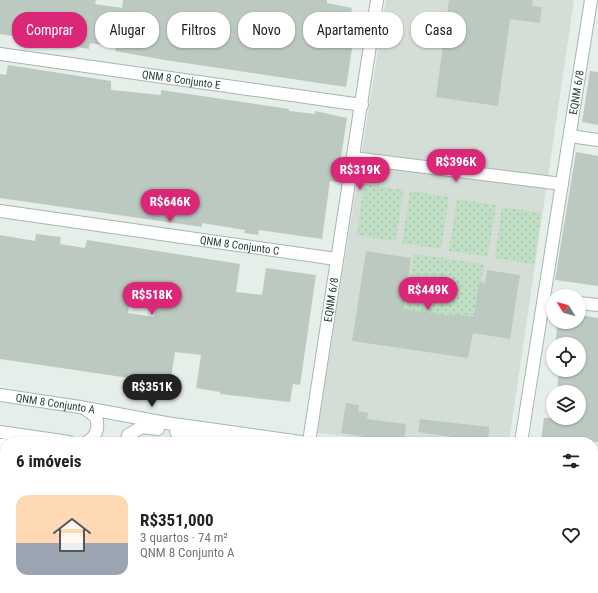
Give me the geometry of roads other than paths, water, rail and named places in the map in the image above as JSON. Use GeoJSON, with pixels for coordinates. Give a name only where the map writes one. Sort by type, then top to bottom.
{"type":"FeatureCollection","features":[{"type":"Feature","properties":{"kind":"street","name":"EQNM 6/8"},"geometry":{"type":"LineString","coordinates":[[310,437],[320,378],[336,259],[378,0]]}},
{"type":"Feature","properties":{"kind":"street","name":"EQNM 6/8"},"geometry":{"type":"LineString","coordinates":[[549,289],[562,184],[591,0]]}},
{"type":"Feature","properties":{"kind":"street","name":"QNM 8 Conjunto E"},"geometry":{"type":"LineString","coordinates":[[0,54],[362,105]]}},
{"type":"Feature","properties":{"kind":"street"},"geometry":{"type":"LineString","coordinates":[[570,136],[598,140]]}},
{"type":"Feature","properties":{"kind":"street"},"geometry":{"type":"LineString","coordinates":[[353,158],[562,184]]}},
{"type":"Feature","properties":{"kind":"street","name":"QNM 8 Conjunto C"},"geometry":{"type":"LineString","coordinates":[[0,211],[336,259]]}},
{"type":"Feature","properties":{"kind":"street"},"geometry":{"type":"LineString","coordinates":[[586,304],[598,306]]}},
{"type":"Feature","properties":{"kind":"street","name":"EQNM 6/8"},"geometry":{"type":"LineString","coordinates":[[522,437],[546,309]]}},
{"type":"Feature","properties":{"kind":"street","name":"QNM 8 Conjunto A"},"geometry":{"type":"LineString","coordinates":[[0,395],[80,407],[166,423],[265,437]]}},
{"type":"Feature","properties":{"kind":"street"},"geometry":{"type":"LineString","coordinates":[[80,407],[96,417],[98,426],[94,437]]}},
{"type":"Feature","properties":{"kind":"street"},"geometry":{"type":"LineString","coordinates":[[127,437],[128,435],[142,427],[203,437]]}},
{"type":"Feature","properties":{"kind":"street"},"geometry":{"type":"LineString","coordinates":[[0,432],[34,437]]}}]}
